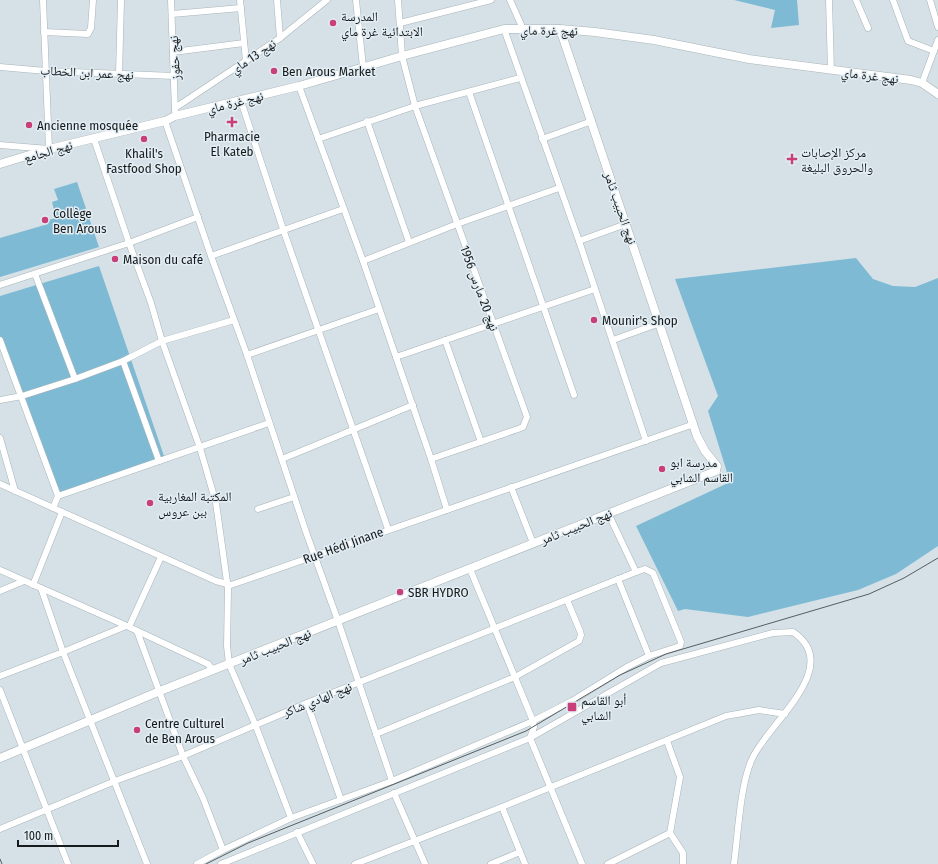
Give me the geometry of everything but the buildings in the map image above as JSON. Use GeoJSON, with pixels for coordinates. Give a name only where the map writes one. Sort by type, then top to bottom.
{"type":"FeatureCollection","features":[{"type":"Feature","properties":{"kind":"street"},"geometry":{"type":"LineString","coordinates":[[0,145],[49,149],[43,0]]}},
{"type":"Feature","properties":{"kind":"street"},"geometry":{"type":"LineString","coordinates":[[44,32],[88,34],[91,28],[93,0]]}},
{"type":"Feature","properties":{"kind":"street"},"geometry":{"type":"LineString","coordinates":[[119,74],[121,0]]}},
{"type":"Feature","properties":{"kind":"street","name":"نهج حفوز"},"geometry":{"type":"LineString","coordinates":[[170,0],[175,76],[175,112]]}},
{"type":"Feature","properties":{"kind":"street"},"geometry":{"type":"LineString","coordinates":[[240,0],[246,61]]}},
{"type":"Feature","properties":{"kind":"street"},"geometry":{"type":"LineString","coordinates":[[277,0],[280,38]]}},
{"type":"Feature","properties":{"kind":"street","name":"نهج 13 ماي"},"geometry":{"type":"LineString","coordinates":[[175,112],[280,38],[318,3],[327,0]]}},
{"type":"Feature","properties":{"kind":"street"},"geometry":{"type":"LineString","coordinates":[[360,0],[356,0],[363,67]]}},
{"type":"Feature","properties":{"kind":"street","name":"نهج 20 مارس 1956"},"geometry":{"type":"LineString","coordinates":[[398,0],[402,56],[415,106],[527,417],[523,427],[432,459]]}},
{"type":"Feature","properties":{"kind":"street"},"geometry":{"type":"LineString","coordinates":[[400,23],[491,0]]}},
{"type":"Feature","properties":{"kind":"street"},"geometry":{"type":"LineString","coordinates":[[510,0],[523,29]]}},
{"type":"Feature","properties":{"kind":"street"},"geometry":{"type":"LineString","coordinates":[[829,0],[831,70]]}},
{"type":"Feature","properties":{"kind":"street"},"geometry":{"type":"LineString","coordinates":[[856,0],[868,28]]}},
{"type":"Feature","properties":{"kind":"street"},"geometry":{"type":"LineString","coordinates":[[893,0],[908,41],[934,51]]}},
{"type":"Feature","properties":{"kind":"street"},"geometry":{"type":"LineString","coordinates":[[930,0],[938,27]]}},
{"type":"Feature","properties":{"kind":"street"},"geometry":{"type":"LineString","coordinates":[[172,14],[241,8]]}},
{"type":"Feature","properties":{"kind":"street"},"geometry":{"type":"LineString","coordinates":[[504,29],[520,78],[579,241],[646,441]]}},
{"type":"Feature","properties":{"kind":"street","name":"نهج غرة ماي"},"geometry":{"type":"LineString","coordinates":[[165,121],[175,112],[241,101],[504,29],[560,29],[654,40],[749,59],[911,80],[922,83],[938,94]]}},
{"type":"Feature","properties":{"kind":"street","name":"نهج الحبيب ثامر"},"geometry":{"type":"LineString","coordinates":[[0,758],[160,691],[716,471],[717,466],[701,444],[560,29]]}},
{"type":"Feature","properties":{"kind":"street"},"geometry":{"type":"LineString","coordinates":[[922,83],[938,40]]}},
{"type":"Feature","properties":{"kind":"street"},"geometry":{"type":"LineString","coordinates":[[173,52],[244,44]]}},
{"type":"Feature","properties":{"kind":"street","name":"نهج عمر ابن الخطاب"},"geometry":{"type":"LineString","coordinates":[[0,67],[46,71],[175,76]]}},
{"type":"Feature","properties":{"kind":"street"},"geometry":{"type":"LineString","coordinates":[[318,139],[367,121],[415,106],[520,78]]}},
{"type":"Feature","properties":{"kind":"street"},"geometry":{"type":"LineString","coordinates":[[299,86],[363,260],[432,459],[447,510]]}},
{"type":"Feature","properties":{"kind":"street"},"geometry":{"type":"LineString","coordinates":[[469,92],[510,205],[574,395]]}},
{"type":"Feature","properties":{"kind":"street"},"geometry":{"type":"LineString","coordinates":[[241,101],[283,229],[388,529]]}},
{"type":"Feature","properties":{"kind":"street"},"geometry":{"type":"LineString","coordinates":[[165,121],[211,256],[247,354],[294,497],[392,781]]}},
{"type":"Feature","properties":{"kind":"street","name":"نهج الجامع"},"geometry":{"type":"LineString","coordinates":[[0,164],[49,149],[165,121]]}},
{"type":"Feature","properties":{"kind":"street"},"geometry":{"type":"LineString","coordinates":[[367,121],[409,242]]}},
{"type":"Feature","properties":{"kind":"street"},"geometry":{"type":"LineString","coordinates":[[542,139],[592,121]]}},
{"type":"Feature","properties":{"kind":"street"},"geometry":{"type":"LineString","coordinates":[[94,138],[128,243],[151,303],[162,341],[200,448],[216,503],[228,585],[229,664],[255,724],[291,818]]}},
{"type":"Feature","properties":{"kind":"street"},"geometry":{"type":"LineString","coordinates":[[363,260],[457,224],[559,188]]}},
{"type":"Feature","properties":{"kind":"street"},"geometry":{"type":"LineString","coordinates":[[211,256],[283,229],[343,209]]}},
{"type":"Feature","properties":{"kind":"street"},"geometry":{"type":"LineString","coordinates":[[0,286],[128,243],[198,217]]}},
{"type":"Feature","properties":{"kind":"street"},"geometry":{"type":"LineString","coordinates":[[579,241],[626,224]]}},
{"type":"Feature","properties":{"kind":"street"},"geometry":{"type":"LineString","coordinates":[[36,274],[75,379]]}},
{"type":"Feature","properties":{"kind":"street"},"geometry":{"type":"LineString","coordinates":[[396,357],[595,289]]}},
{"type":"Feature","properties":{"kind":"street"},"geometry":{"type":"LineString","coordinates":[[247,354],[379,309]]}},
{"type":"Feature","properties":{"kind":"street"},"geometry":{"type":"LineString","coordinates":[[0,400],[22,396],[75,379],[124,361],[162,341],[234,320]]}},
{"type":"Feature","properties":{"kind":"street"},"geometry":{"type":"LineString","coordinates":[[613,340],[660,323]]}},
{"type":"Feature","properties":{"kind":"street"},"geometry":{"type":"LineString","coordinates":[[445,340],[481,442]]}},
{"type":"Feature","properties":{"kind":"street"},"geometry":{"type":"LineString","coordinates":[[0,342],[22,396],[58,496],[53,508]]}},
{"type":"Feature","properties":{"kind":"street"},"geometry":{"type":"LineString","coordinates":[[124,361],[159,461]]}},
{"type":"Feature","properties":{"kind":"street"},"geometry":{"type":"LineString","coordinates":[[282,459],[413,406]]}},
{"type":"Feature","properties":{"kind":"street"},"geometry":{"type":"LineString","coordinates":[[58,496],[270,423]]}},
{"type":"Feature","properties":{"kind":"street","name":"Rue Hédi Jinane"},"geometry":{"type":"LineString","coordinates":[[228,585],[238,584],[388,529],[694,424]]}},
{"type":"Feature","properties":{"kind":"street"},"geometry":{"type":"LineString","coordinates":[[0,438],[15,491]]}},
{"type":"Feature","properties":{"kind":"street"},"geometry":{"type":"LineString","coordinates":[[0,484],[161,557],[228,585]]}},
{"type":"Feature","properties":{"kind":"street"},"geometry":{"type":"LineString","coordinates":[[511,487],[533,543]]}},
{"type":"Feature","properties":{"kind":"street"},"geometry":{"type":"LineString","coordinates":[[258,509],[294,497]]}},
{"type":"Feature","properties":{"kind":"street"},"geometry":{"type":"LineString","coordinates":[[33,585],[62,512]]}},
{"type":"Feature","properties":{"kind":"street"},"geometry":{"type":"LineString","coordinates":[[608,513],[636,572]]}},
{"type":"Feature","properties":{"kind":"street"},"geometry":{"type":"LineString","coordinates":[[0,676],[127,627],[161,557]]}},
{"type":"Feature","properties":{"kind":"street"},"geometry":{"type":"LineString","coordinates":[[470,569],[533,721],[534,727],[530,738],[582,864]]}},
{"type":"Feature","properties":{"kind":"street","name":"نهج الهادي شاكر"},"geometry":{"type":"LineString","coordinates":[[0,829],[115,781],[183,756],[255,724],[495,627],[645,569],[653,573],[682,644],[649,656]]}},
{"type":"Feature","properties":{"kind":"street"},"geometry":{"type":"LineString","coordinates":[[0,570],[208,664],[213,670]]}},
{"type":"Feature","properties":{"kind":"street"},"geometry":{"type":"LineString","coordinates":[[197,864],[291,818],[392,781],[533,721],[572,701],[649,656],[618,579]]}},
{"type":"Feature","properties":{"kind":"street"},"geometry":{"type":"LineString","coordinates":[[0,591],[24,581]]}},
{"type":"Feature","properties":{"kind":"street"},"geometry":{"type":"LineString","coordinates":[[40,588],[63,652],[147,864]]}},
{"type":"Feature","properties":{"kind":"street"},"geometry":{"type":"LineString","coordinates":[[376,734],[515,677],[578,641],[581,635],[567,600]]}},
{"type":"Feature","properties":{"kind":"street"},"geometry":{"type":"LineString","coordinates":[[137,631],[183,756],[203,798],[223,850]]}},
{"type":"Feature","properties":{"kind":"street"},"geometry":{"type":"LineString","coordinates":[[221,864],[530,738],[662,663],[686,655],[784,631],[792,632],[807,646],[810,666],[804,686],[758,748],[747,772],[734,864]]}},
{"type":"Feature","properties":{"kind":"street"},"geometry":{"type":"LineString","coordinates":[[0,690],[68,864]]}},
{"type":"Feature","properties":{"kind":"street"},"geometry":{"type":"LineString","coordinates":[[307,703],[341,800]]}},
{"type":"Feature","properties":{"kind":"street"},"geometry":{"type":"LineString","coordinates":[[355,864],[502,807],[726,716],[759,710],[784,714]]}},
{"type":"Feature","properties":{"kind":"street"},"geometry":{"type":"LineString","coordinates":[[667,741],[680,777],[670,834],[683,853],[683,864]]}},
{"type":"Feature","properties":{"kind":"street"},"geometry":{"type":"LineString","coordinates":[[394,793],[414,842],[425,864]]}},
{"type":"Feature","properties":{"kind":"street"},"geometry":{"type":"LineString","coordinates":[[502,807],[525,864]]}},
{"type":"Feature","properties":{"kind":"street"},"geometry":{"type":"LineString","coordinates":[[297,832],[313,864]]}},
{"type":"Feature","properties":{"kind":"street"},"geometry":{"type":"LineString","coordinates":[[608,864],[670,834]]}},
{"type":"Feature","properties":{"kind":"street"},"geometry":{"type":"LineString","coordinates":[[491,864],[520,852]]}},
{"type":"Feature","properties":{"kind":"shaded area"},"geometry":{"type":"Polygon","coordinates":[[[734,0],[797,0],[799,25],[771,28],[775,10],[734,0]]]}},
{"type":"Feature","properties":{"kind":"shaded area"},"geometry":{"type":"Polygon","coordinates":[[[77,182],[99,247],[0,277],[0,238],[48,224],[48,220],[56,218],[52,202],[58,200],[54,189],[77,182]]]}},
{"type":"Feature","properties":{"kind":"shaded area"},"geometry":{"type":"Polygon","coordinates":[[[856,258],[873,279],[893,286],[915,287],[938,278],[938,546],[896,574],[858,590],[748,617],[685,609],[678,611],[636,526],[730,482],[708,411],[718,396],[675,279],[856,258]]]}},
{"type":"Feature","properties":{"kind":"shaded area"},"geometry":{"type":"Polygon","coordinates":[[[99,266],[165,459],[57,495],[0,338],[0,296],[99,266]]]}},
{"type":"Feature","properties":{"kind":"tram line"},"geometry":{"type":"LineString","coordinates":[[206,864],[248,843],[526,731],[620,675],[666,654],[869,594],[904,578],[938,558]]}},
{"type":"Feature","properties":{"kind":"tram line"},"geometry":{"type":"LineString","coordinates":[[0,859],[2,864]]}},
{"type":"Feature","properties":{"kind":"place","name":"المدرسة الابتدائية غرة ماي"},"geometry":{"type":"Point","coordinates":[333,23]}},
{"type":"Feature","properties":{"kind":"place","name":"Ben Arous Market"},"geometry":{"type":"Point","coordinates":[274,71]}},
{"type":"Feature","properties":{"kind":"place","name":"Pharmacie El Kateb"},"geometry":{"type":"Point","coordinates":[232,122]}},
{"type":"Feature","properties":{"kind":"place","name":"Ancienne mosquée"},"geometry":{"type":"Point","coordinates":[29,125]}},
{"type":"Feature","properties":{"kind":"place","name":"Khalil's Fastfood Shop"},"geometry":{"type":"Point","coordinates":[144,139]}},
{"type":"Feature","properties":{"kind":"place","name":"مركز الإصابات والحروق البليغة"},"geometry":{"type":"Point","coordinates":[792,159]}},
{"type":"Feature","properties":{"kind":"place","name":"Collège Ben Arous"},"geometry":{"type":"Point","coordinates":[45,220]}},
{"type":"Feature","properties":{"kind":"place","name":"Maison du café"},"geometry":{"type":"Point","coordinates":[115,259]}},
{"type":"Feature","properties":{"kind":"place","name":"Mounir's Shop"},"geometry":{"type":"Point","coordinates":[594,320]}},
{"type":"Feature","properties":{"kind":"place","name":"مدرسة ابو القاسم الشابي"},"geometry":{"type":"Point","coordinates":[662,469]}},
{"type":"Feature","properties":{"kind":"place","name":"المكتبة المغاربية ببن عروس"},"geometry":{"type":"Point","coordinates":[150,503]}},
{"type":"Feature","properties":{"kind":"place","name":"SBR HYDRO"},"geometry":{"type":"Point","coordinates":[400,592]}},
{"type":"Feature","properties":{"kind":"place","name":"أبو القاسم الشابي"},"geometry":{"type":"Point","coordinates":[572,707]}},
{"type":"Feature","properties":{"kind":"place","name":"Centre Culturel de Ben Arous"},"geometry":{"type":"Point","coordinates":[137,730]}}]}
